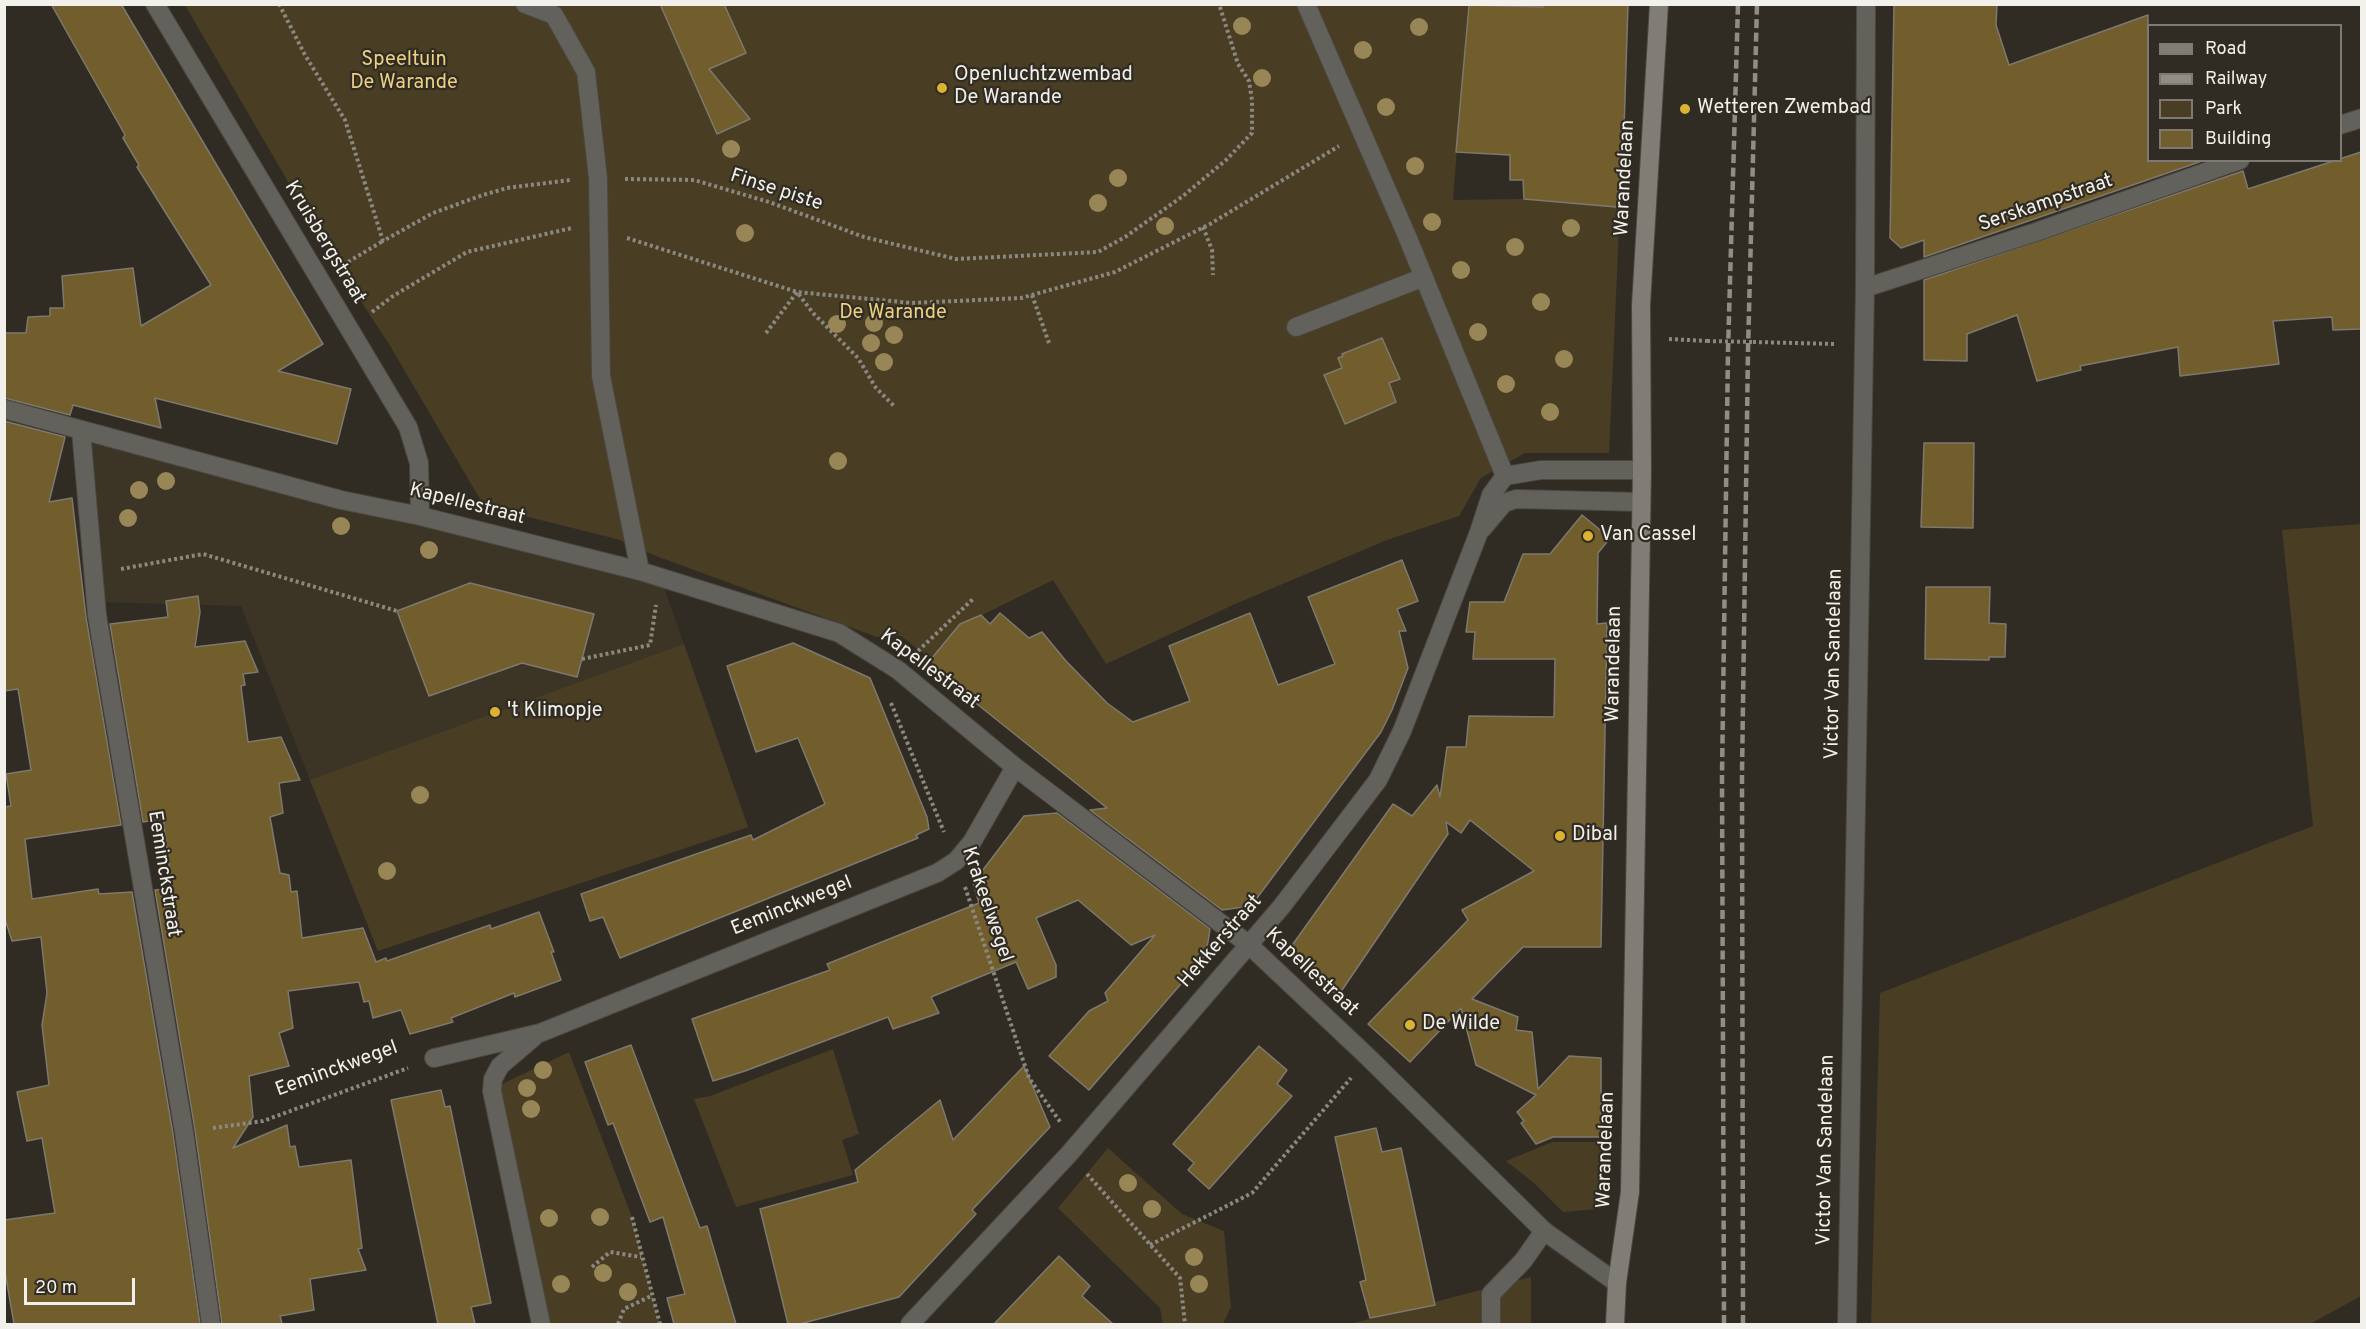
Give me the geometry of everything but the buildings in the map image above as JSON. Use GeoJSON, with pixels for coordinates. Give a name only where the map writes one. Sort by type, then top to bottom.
{"type":"FeatureCollection","features":[{"type":"Feature","properties":{"kind":"main road","name":"Warandelaan"},"geometry":{"type":"LineString","coordinates":[[1615,1324],[1617,1283],[1630,1192],[1642,470],[1641,305],[1659,4]]}},
{"type":"Feature","properties":{"kind":"street","name":"Kruisbergstraat"},"geometry":{"type":"LineString","coordinates":[[155,4],[408,428],[419,463],[420,516]]}},
{"type":"Feature","properties":{"kind":"street"},"geometry":{"type":"LineString","coordinates":[[525,4],[554,15],[586,72],[598,178],[601,376],[640,571]]}},
{"type":"Feature","properties":{"kind":"street"},"geometry":{"type":"LineString","coordinates":[[1306,4],[1424,277],[1505,476],[1541,470],[1642,470]]}},
{"type":"Feature","properties":{"kind":"street","name":"Victor Van Sandelaan"},"geometry":{"type":"LineString","coordinates":[[1847,1324],[1865,288],[1866,4]]}},
{"type":"Feature","properties":{"kind":"street"},"geometry":{"type":"LineString","coordinates":[[2342,124],[2361,118]]}},
{"type":"Feature","properties":{"kind":"street","name":"Serskampstraat"},"geometry":{"type":"LineString","coordinates":[[1865,288],[2036,232],[2234,162]]}},
{"type":"Feature","properties":{"kind":"street"},"geometry":{"type":"LineString","coordinates":[[1296,327],[1424,277]]}},
{"type":"Feature","properties":{"kind":"street","name":"Kapellestraat"},"geometry":{"type":"LineString","coordinates":[[4,409],[341,500],[420,516],[660,576],[839,633],[898,670],[1015,768],[1248,944],[1544,1231],[1617,1283]]}},
{"type":"Feature","properties":{"kind":"street","name":"Eeminckstraat"},"geometry":{"type":"LineString","coordinates":[[81,430],[97,615],[184,1132],[211,1324]]}},
{"type":"Feature","properties":{"kind":"street","name":"Hekkerstraat"},"geometry":{"type":"LineString","coordinates":[[910,1324],[1073,1149],[1281,906],[1378,780],[1402,731],[1479,532],[1491,495],[1505,476]]}},
{"type":"Feature","properties":{"kind":"street","name":"Hekkerstraat"},"geometry":{"type":"LineString","coordinates":[[1479,532],[1504,504],[1516,499],[1640,502]]}},
{"type":"Feature","properties":{"kind":"street","name":"Eeminckwegel"},"geometry":{"type":"LineString","coordinates":[[434,1058],[540,1033],[916,882],[956,861],[972,842],[1015,768]]}},
{"type":"Feature","properties":{"kind":"street","name":"Eeminckwegel"},"geometry":{"type":"LineString","coordinates":[[540,1033],[500,1066],[493,1079],[492,1091],[541,1324]]}},
{"type":"Feature","properties":{"kind":"street"},"geometry":{"type":"LineString","coordinates":[[1491,1324],[1491,1294],[1523,1261],[1544,1231]]}},
{"type":"Feature","properties":{"kind":"path"},"geometry":{"type":"LineString","coordinates":[[279,4],[305,55],[345,120],[384,241]]}},
{"type":"Feature","properties":{"kind":"path","name":"Finse piste"},"geometry":{"type":"LineString","coordinates":[[374,248],[433,213],[483,195],[507,188],[598,178],[694,180],[769,202],[864,237],[956,259],[1098,252],[1125,237],[1183,196],[1226,160],[1252,133],[1252,100],[1249,81],[1238,64],[1218,4]]}},
{"type":"Feature","properties":{"kind":"path"},"geometry":{"type":"LineString","coordinates":[[349,329],[393,296],[467,252],[572,228],[632,239],[797,292],[912,303],[969,302],[1032,295],[1115,272],[1203,227],[1362,132]]}},
{"type":"Feature","properties":{"kind":"path"},"geometry":{"type":"LineString","coordinates":[[1203,227],[1212,250],[1213,275]]}},
{"type":"Feature","properties":{"kind":"path"},"geometry":{"type":"LineString","coordinates":[[766,333],[797,292]]}},
{"type":"Feature","properties":{"kind":"path"},"geometry":{"type":"LineString","coordinates":[[797,292],[813,313],[858,358],[876,388],[894,406]]}},
{"type":"Feature","properties":{"kind":"path"},"geometry":{"type":"LineString","coordinates":[[1032,295],[1049,342]]}},
{"type":"Feature","properties":{"kind":"path"},"geometry":{"type":"LineString","coordinates":[[1676,339],[1863,344]]}},
{"type":"Feature","properties":{"kind":"path"},"geometry":{"type":"LineString","coordinates":[[94,574],[203,554],[397,611]]}},
{"type":"Feature","properties":{"kind":"path"},"geometry":{"type":"LineString","coordinates":[[582,659],[650,645],[660,576]]}},
{"type":"Feature","properties":{"kind":"path"},"geometry":{"type":"LineString","coordinates":[[898,670],[974,598]]}},
{"type":"Feature","properties":{"kind":"path","name":"Krakeelwegel"},"geometry":{"type":"LineString","coordinates":[[898,670],[886,693],[956,861],[1029,1078],[1073,1149],[1150,1245],[1180,1278],[1185,1324]]}},
{"type":"Feature","properties":{"kind":"path","name":"Eeminckwegel"},"geometry":{"type":"LineString","coordinates":[[184,1132],[263,1121],[434,1058]]}},
{"type":"Feature","properties":{"kind":"path"},"geometry":{"type":"LineString","coordinates":[[1150,1245],[1252,1193],[1368,1058]]}},
{"type":"Feature","properties":{"kind":"path"},"geometry":{"type":"LineString","coordinates":[[632,1217],[660,1324]]}},
{"type":"Feature","properties":{"kind":"path"},"geometry":{"type":"LineString","coordinates":[[592,1267],[610,1252],[641,1257]]}},
{"type":"Feature","properties":{"kind":"path"},"geometry":{"type":"LineString","coordinates":[[618,1324],[624,1309],[651,1296]]}},
{"type":"Feature","properties":{"kind":"shaded area","name":"'t Klimopje"},"geometry":{"type":"Polygon","coordinates":[[[81,430],[660,576],[748,827],[378,951],[241,606],[96,602],[81,430]]]}},
{"type":"Feature","properties":{"kind":"green space","name":"De Warande"},"geometry":{"type":"Polygon","coordinates":[[[185,5],[1468,5],[1453,200],[1524,199],[1620,206],[1609,453],[1525,453],[1481,478],[1459,516],[1387,540],[1235,604],[1106,664],[1053,580],[966,623],[934,662],[901,636],[877,637],[656,556],[617,539],[484,506],[389,344],[332,257],[185,5]]]}},
{"type":"Feature","properties":{"kind":"green space"},"geometry":{"type":"Polygon","coordinates":[[[2361,524],[2361,1296],[2310,1324],[1871,1324],[1880,993],[2313,826],[2282,530],[2361,524]]]}},
{"type":"Feature","properties":{"kind":"green space"},"geometry":{"type":"Polygon","coordinates":[[[684,644],[748,827],[378,951],[310,780],[684,644]]]}},
{"type":"Feature","properties":{"kind":"green space"},"geometry":{"type":"Polygon","coordinates":[[[833,1049],[859,1134],[842,1140],[853,1175],[736,1207],[694,1099],[710,1096],[833,1049]]]}},
{"type":"Feature","properties":{"kind":"green space"},"geometry":{"type":"Polygon","coordinates":[[[569,1052],[632,1217],[660,1324],[549,1324],[500,1085],[569,1052]]]}},
{"type":"Feature","properties":{"kind":"green space"},"geometry":{"type":"Polygon","coordinates":[[[1552,1142],[1602,1142],[1597,1209],[1563,1212],[1534,1183],[1506,1161],[1552,1142]]]}},
{"type":"Feature","properties":{"kind":"green space"},"geometry":{"type":"Polygon","coordinates":[[[1108,1148],[1182,1214],[1224,1231],[1231,1307],[1223,1324],[1163,1324],[1160,1308],[1058,1208],[1108,1148]]]}},
{"type":"Feature","properties":{"kind":"green space"},"geometry":{"type":"Polygon","coordinates":[[[1531,1277],[1531,1324],[1350,1324],[1531,1277]]]}},
{"type":"Feature","properties":{"kind":"railway"},"geometry":{"type":"LineString","coordinates":[[1724,1324],[1722,776],[1728,351],[1738,4]]}},
{"type":"Feature","properties":{"kind":"railway"},"geometry":{"type":"LineString","coordinates":[[1743,1324],[1742,774],[1748,350],[1757,4]]}},
{"type":"Feature","properties":{"kind":"place","name":"Openluchtzwembad De Warande"},"geometry":{"type":"Point","coordinates":[942,88]}},
{"type":"Feature","properties":{"kind":"place","name":"Wetteren Zwembad"},"geometry":{"type":"Point","coordinates":[1685,109]}},
{"type":"Feature","properties":{"kind":"place","name":"Van Cassel"},"geometry":{"type":"Point","coordinates":[1588,536]}},
{"type":"Feature","properties":{"kind":"place","name":"'t Klimopje"},"geometry":{"type":"Point","coordinates":[495,712]}},
{"type":"Feature","properties":{"kind":"place","name":"Dibal"},"geometry":{"type":"Point","coordinates":[1560,836]}},
{"type":"Feature","properties":{"kind":"place","name":"De Wilde"},"geometry":{"type":"Point","coordinates":[1410,1025]}},
{"type":"Feature","properties":{"kind":"park label","name":"Speeltuin De Warande"},"geometry":{"type":"Point","coordinates":[404,72]}}]}
